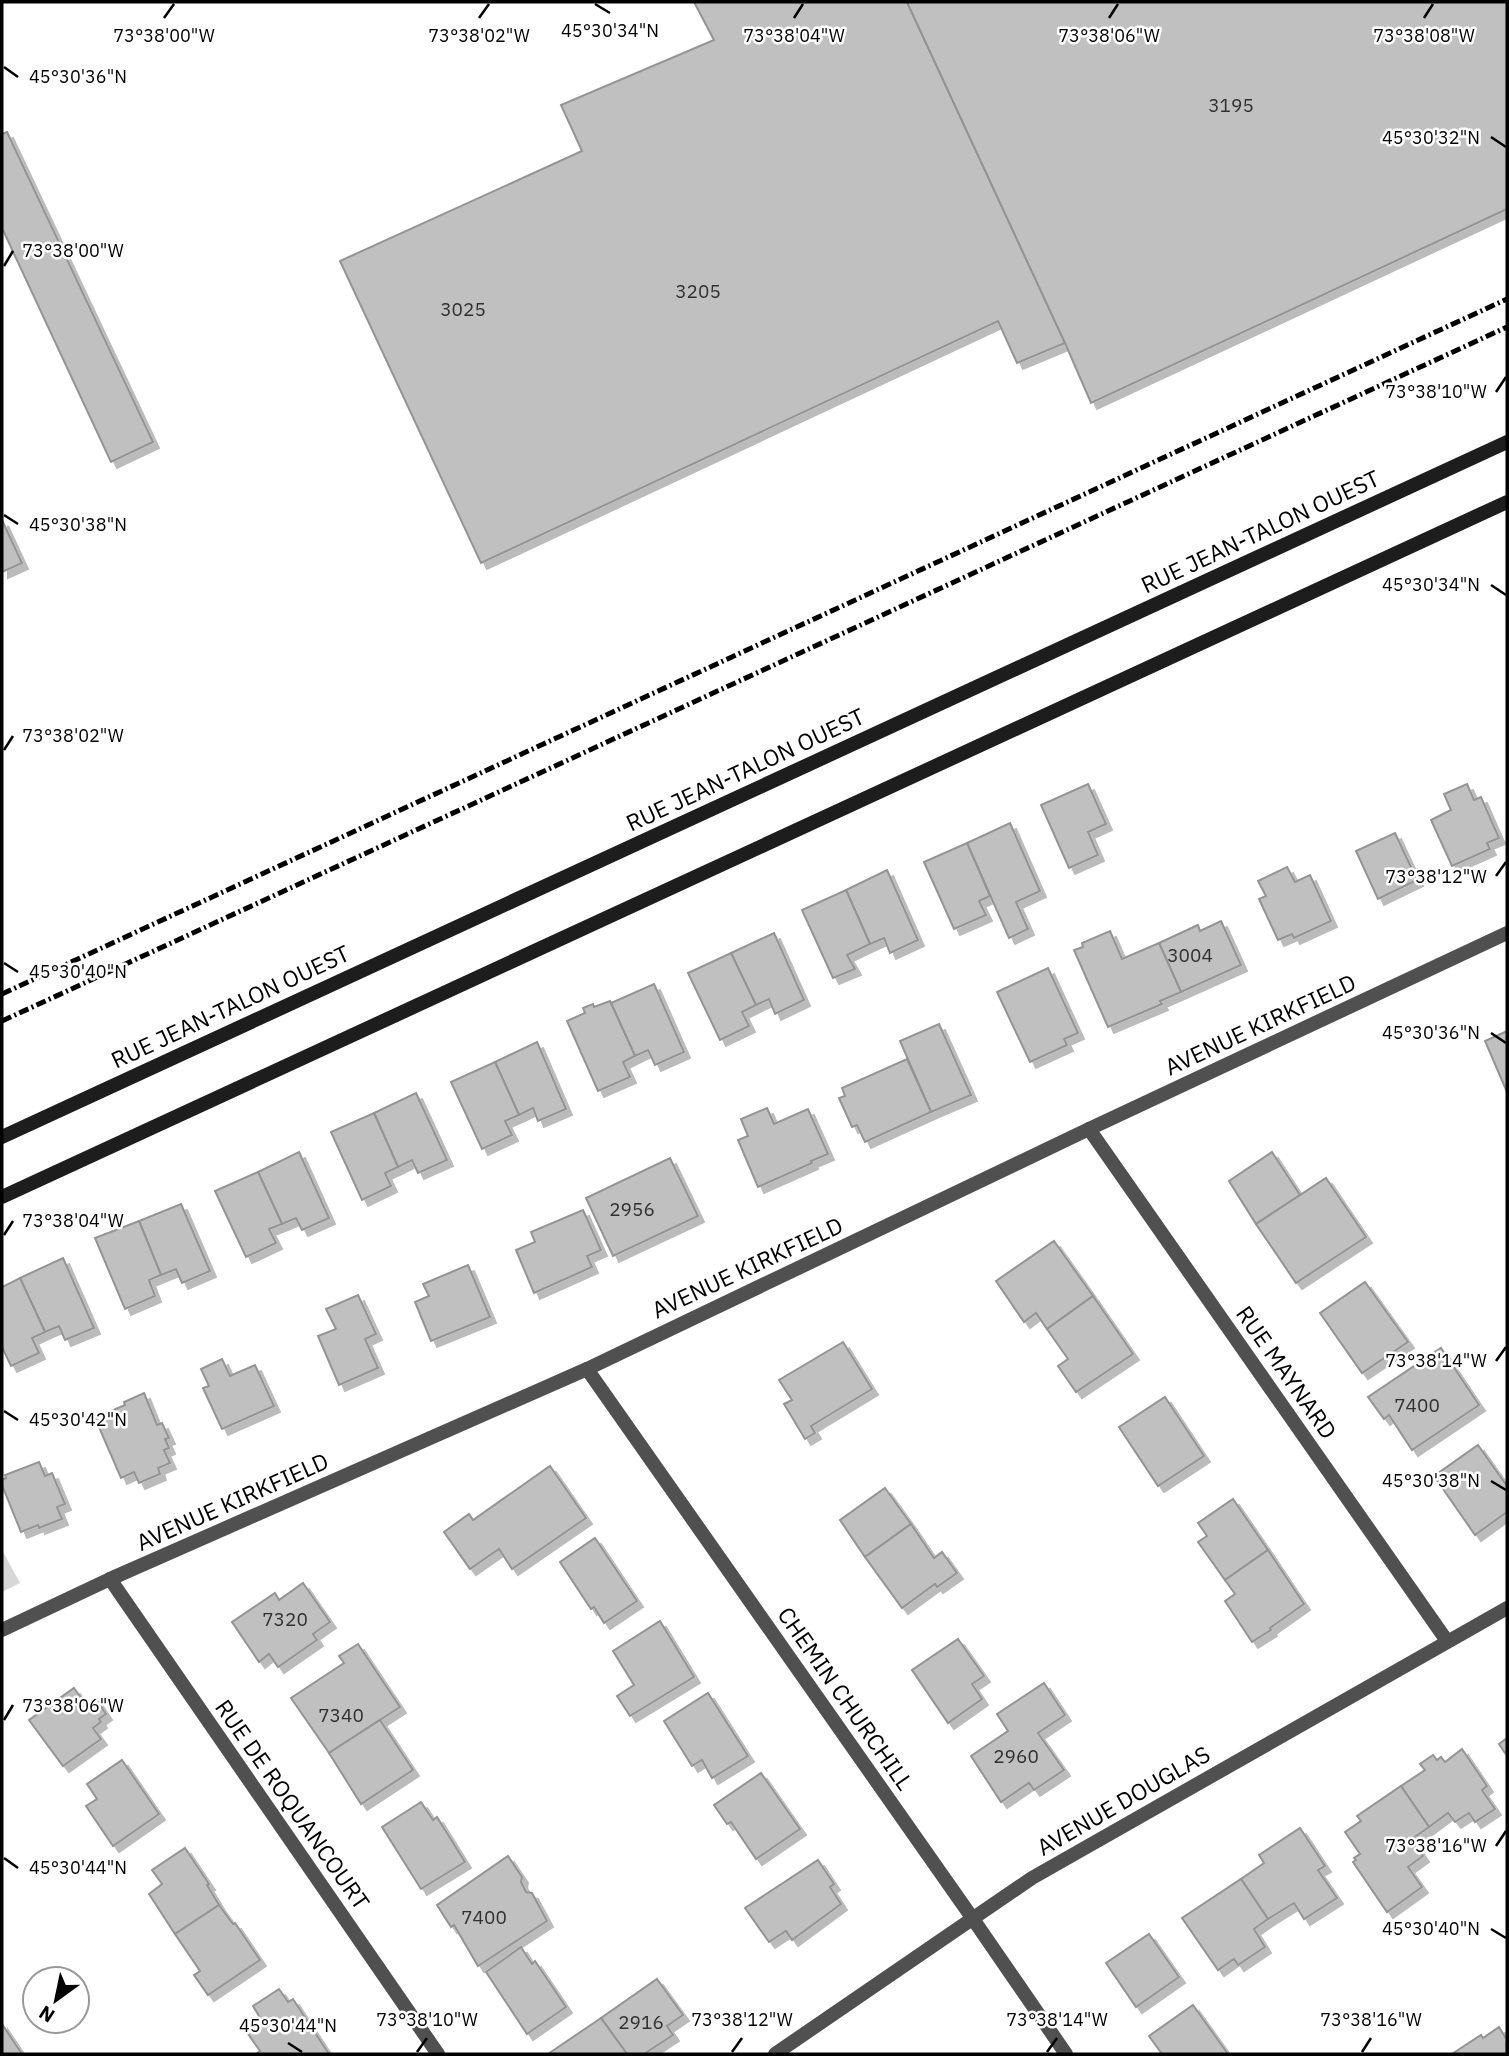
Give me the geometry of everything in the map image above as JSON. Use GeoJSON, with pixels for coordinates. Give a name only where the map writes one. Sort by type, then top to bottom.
{"type":"FeatureCollection","features":[{"type":"Feature","properties":{"kind":"main road","name":"RUE JEAN-TALON OUEST"},"geometry":{"type":"LineString","coordinates":[[2,1137],[1507,442]]}},
{"type":"Feature","properties":{"kind":"main road"},"geometry":{"type":"LineString","coordinates":[[2,1197],[1507,502]]}},
{"type":"Feature","properties":{"kind":"street","name":"AVENUE KIRKFIELD"},"geometry":{"type":"LineString","coordinates":[[2,1630],[110,1579],[587,1369],[1507,933]]}},
{"type":"Feature","properties":{"kind":"street","name":"RUE MAYNARD"},"geometry":{"type":"LineString","coordinates":[[1089,1129],[1447,1641]]}},
{"type":"Feature","properties":{"kind":"street","name":"CHEMIN CHURCHILL"},"geometry":{"type":"LineString","coordinates":[[587,1369],[1066,2054]]}},
{"type":"Feature","properties":{"kind":"street","name":"RUE DE ROQUANCOURT"},"geometry":{"type":"LineString","coordinates":[[110,1579],[438,2054]]}},
{"type":"Feature","properties":{"kind":"street","name":"AVENUE DOUGLAS"},"geometry":{"type":"LineString","coordinates":[[775,2054],[1032,1878],[1507,1608]]}},
{"type":"Feature","properties":{"kind":"shaded area"},"geometry":{"type":"Polygon","coordinates":[[[2,1550],[20,1583],[2,1592],[2,1550]]]}},
{"type":"Feature","properties":{"kind":"building"},"geometry":{"type":"Polygon","coordinates":[[[694,2],[907,2],[1065,343],[1017,363],[998,321],[481,563],[340,261],[582,151],[561,105],[714,40],[694,2]]]}},
{"type":"Feature","properties":{"kind":"building"},"geometry":{"type":"Polygon","coordinates":[[[907,2],[1507,2],[1507,209],[1091,403],[907,2]]]}},
{"type":"Feature","properties":{"kind":"building"},"geometry":{"type":"Polygon","coordinates":[[[7,132],[153,442],[111,462],[2,228],[2,134],[7,132]]]}},
{"type":"Feature","properties":{"kind":"building"},"geometry":{"type":"Polygon","coordinates":[[[2,520],[22,563],[2,572],[2,520]]]}},
{"type":"Feature","properties":{"kind":"building"},"geometry":{"type":"Polygon","coordinates":[[[1088,784],[1106,824],[1088,832],[1098,855],[1069,868],[1041,805],[1088,784]]]}},
{"type":"Feature","properties":{"kind":"building"},"geometry":{"type":"Polygon","coordinates":[[[1467,784],[1474,800],[1481,797],[1499,838],[1487,843],[1490,849],[1452,866],[1431,820],[1451,810],[1444,794],[1467,784]]]}},
{"type":"Feature","properties":{"kind":"building"},"geometry":{"type":"Polygon","coordinates":[[[1010,823],[1040,891],[1016,902],[1028,929],[1009,938],[967,843],[1010,823]]]}},
{"type":"Feature","properties":{"kind":"building"},"geometry":{"type":"Polygon","coordinates":[[[1395,833],[1417,880],[1378,899],[1356,851],[1395,833]]]}},
{"type":"Feature","properties":{"kind":"building"},"geometry":{"type":"Polygon","coordinates":[[[967,843],[990,896],[979,901],[986,915],[954,929],[924,862],[967,843]]]}},
{"type":"Feature","properties":{"kind":"building"},"geometry":{"type":"Polygon","coordinates":[[[1287,867],[1295,882],[1310,875],[1331,921],[1294,938],[1292,934],[1278,940],[1259,899],[1266,896],[1258,881],[1287,867]]]}},
{"type":"Feature","properties":{"kind":"building"},"geometry":{"type":"Polygon","coordinates":[[[887,870],[918,940],[890,953],[884,938],[870,944],[846,890],[887,870]]]}},
{"type":"Feature","properties":{"kind":"building"},"geometry":{"type":"Polygon","coordinates":[[[846,890],[870,944],[847,955],[855,969],[833,978],[802,910],[846,890]]]}},
{"type":"Feature","properties":{"kind":"building"},"geometry":{"type":"Polygon","coordinates":[[[1221,921],[1241,965],[1181,992],[1159,943],[1198,925],[1200,931],[1221,921]]]}},
{"type":"Feature","properties":{"kind":"building"},"geometry":{"type":"Polygon","coordinates":[[[1110,931],[1122,959],[1159,943],[1181,992],[1160,1001],[1162,1004],[1108,1027],[1074,950],[1083,947],[1082,943],[1110,931]]]}},
{"type":"Feature","properties":{"kind":"building"},"geometry":{"type":"Polygon","coordinates":[[[774,933],[804,1000],[775,1014],[769,999],[756,1005],[731,953],[774,933]]]}},
{"type":"Feature","properties":{"kind":"building"},"geometry":{"type":"Polygon","coordinates":[[[731,953],[756,1005],[742,1012],[749,1026],[720,1040],[688,973],[731,953]]]}},
{"type":"Feature","properties":{"kind":"building"},"geometry":{"type":"Polygon","coordinates":[[[1048,968],[1078,1033],[1064,1039],[1067,1045],[1030,1062],[997,992],[1048,968]]]}},
{"type":"Feature","properties":{"kind":"building"},"geometry":{"type":"Polygon","coordinates":[[[654,984],[684,1052],[655,1065],[648,1050],[635,1056],[611,1003],[654,984]]]}},
{"type":"Feature","properties":{"kind":"building"},"geometry":{"type":"Polygon","coordinates":[[[610,1001],[635,1056],[623,1062],[630,1077],[598,1091],[567,1021],[585,1013],[583,1008],[610,1001]]]}},
{"type":"Feature","properties":{"kind":"building"},"geometry":{"type":"Polygon","coordinates":[[[939,1024],[971,1095],[931,1112],[900,1041],[939,1024]]]}},
{"type":"Feature","properties":{"kind":"building"},"geometry":{"type":"Polygon","coordinates":[[[1507,1031],[1507,1092],[1485,1041],[1507,1031]]]}},
{"type":"Feature","properties":{"kind":"building"},"geometry":{"type":"Polygon","coordinates":[[[537,1042],[566,1109],[538,1121],[533,1108],[519,1115],[495,1062],[537,1042]]]}},
{"type":"Feature","properties":{"kind":"building"},"geometry":{"type":"Polygon","coordinates":[[[907,1059],[931,1112],[865,1142],[857,1125],[852,1127],[839,1098],[845,1096],[842,1088],[907,1059]]]}},
{"type":"Feature","properties":{"kind":"building"},"geometry":{"type":"Polygon","coordinates":[[[495,1062],[519,1115],[505,1121],[512,1135],[482,1149],[451,1082],[495,1062]]]}},
{"type":"Feature","properties":{"kind":"building"},"geometry":{"type":"Polygon","coordinates":[[[416,1093],[447,1160],[418,1173],[412,1160],[398,1167],[374,1113],[416,1093]]]}},
{"type":"Feature","properties":{"kind":"building"},"geometry":{"type":"Polygon","coordinates":[[[767,1108],[774,1124],[808,1109],[828,1154],[758,1187],[738,1140],[748,1136],[741,1119],[767,1108]]]}},
{"type":"Feature","properties":{"kind":"building"},"geometry":{"type":"Polygon","coordinates":[[[374,1113],[398,1167],[385,1173],[391,1186],[362,1200],[331,1132],[374,1113]]]}},
{"type":"Feature","properties":{"kind":"building"},"geometry":{"type":"Polygon","coordinates":[[[299,1152],[329,1218],[302,1230],[296,1218],[282,1224],[258,1172],[299,1152]]]}},
{"type":"Feature","properties":{"kind":"building"},"geometry":{"type":"Polygon","coordinates":[[[1272,1152],[1300,1195],[1256,1224],[1229,1181],[1272,1152]]]}},
{"type":"Feature","properties":{"kind":"building"},"geometry":{"type":"Polygon","coordinates":[[[670,1158],[698,1216],[613,1256],[586,1198],[670,1158]]]}},
{"type":"Feature","properties":{"kind":"building"},"geometry":{"type":"Polygon","coordinates":[[[258,1172],[282,1224],[269,1229],[276,1243],[246,1257],[215,1191],[258,1172]]]}},
{"type":"Feature","properties":{"kind":"building"},"geometry":{"type":"Polygon","coordinates":[[[1326,1178],[1366,1237],[1296,1283],[1256,1224],[1326,1178]]]}},
{"type":"Feature","properties":{"kind":"building"},"geometry":{"type":"Polygon","coordinates":[[[181,1204],[210,1271],[182,1283],[176,1269],[161,1275],[139,1221],[181,1204]]]}},
{"type":"Feature","properties":{"kind":"building"},"geometry":{"type":"Polygon","coordinates":[[[583,1210],[601,1250],[587,1256],[592,1267],[534,1293],[516,1250],[535,1242],[531,1232],[583,1210]]]}},
{"type":"Feature","properties":{"kind":"building"},"geometry":{"type":"Polygon","coordinates":[[[139,1221],[161,1275],[149,1280],[155,1296],[125,1309],[95,1238],[139,1221]]]}},
{"type":"Feature","properties":{"kind":"building"},"geometry":{"type":"Polygon","coordinates":[[[1054,1241],[1093,1296],[1047,1329],[1036,1313],[1024,1322],[996,1281],[1054,1241]]]}},
{"type":"Feature","properties":{"kind":"building"},"geometry":{"type":"Polygon","coordinates":[[[63,1258],[94,1328],[65,1340],[59,1326],[45,1332],[20,1278],[63,1258]]]}},
{"type":"Feature","properties":{"kind":"building"},"geometry":{"type":"Polygon","coordinates":[[[468,1265],[490,1317],[431,1341],[415,1302],[429,1296],[423,1284],[468,1265]]]}},
{"type":"Feature","properties":{"kind":"building"},"geometry":{"type":"Polygon","coordinates":[[[20,1278],[45,1332],[32,1338],[39,1353],[11,1366],[2,1347],[2,1287],[20,1278]]]}},
{"type":"Feature","properties":{"kind":"building"},"geometry":{"type":"Polygon","coordinates":[[[1365,1282],[1408,1342],[1362,1373],[1320,1313],[1365,1282]]]}},
{"type":"Feature","properties":{"kind":"building"},"geometry":{"type":"Polygon","coordinates":[[[358,1295],[376,1334],[365,1339],[378,1368],[339,1385],[318,1336],[336,1329],[326,1309],[358,1295]]]}},
{"type":"Feature","properties":{"kind":"building"},"geometry":{"type":"Polygon","coordinates":[[[1093,1296],[1133,1354],[1076,1392],[1058,1366],[1068,1359],[1047,1329],[1093,1296]]]}},
{"type":"Feature","properties":{"kind":"building"},"geometry":{"type":"Polygon","coordinates":[[[843,1342],[872,1389],[811,1426],[815,1433],[805,1439],[784,1404],[792,1400],[779,1380],[843,1342]]]}},
{"type":"Feature","properties":{"kind":"building"},"geometry":{"type":"Polygon","coordinates":[[[1441,1348],[1479,1405],[1412,1450],[1389,1415],[1384,1419],[1368,1397],[1441,1348]]]}},
{"type":"Feature","properties":{"kind":"building"},"geometry":{"type":"Polygon","coordinates":[[[222,1359],[230,1376],[255,1365],[274,1406],[222,1429],[203,1388],[209,1386],[201,1369],[222,1359]]]}},
{"type":"Feature","properties":{"kind":"building"},"geometry":{"type":"Polygon","coordinates":[[[144,1393],[157,1425],[162,1423],[169,1438],[165,1439],[169,1448],[164,1450],[170,1463],[158,1468],[160,1474],[139,1483],[134,1472],[121,1478],[95,1418],[144,1393]]]}},
{"type":"Feature","properties":{"kind":"building"},"geometry":{"type":"Polygon","coordinates":[[[1165,1397],[1204,1456],[1158,1486],[1119,1427],[1165,1397]]]}},
{"type":"Feature","properties":{"kind":"building"},"geometry":{"type":"Polygon","coordinates":[[[1478,1445],[1507,1486],[1507,1512],[1475,1535],[1434,1476],[1478,1445]]]}},
{"type":"Feature","properties":{"kind":"building"},"geometry":{"type":"Polygon","coordinates":[[[39,1462],[45,1476],[52,1473],[65,1504],[57,1507],[62,1519],[21,1532],[2,1480],[6,1478],[5,1475],[39,1462]]]}},
{"type":"Feature","properties":{"kind":"building"},"geometry":{"type":"Polygon","coordinates":[[[550,1466],[586,1518],[512,1569],[499,1549],[470,1569],[444,1532],[469,1514],[473,1520],[550,1466]]]}},
{"type":"Feature","properties":{"kind":"building"},"geometry":{"type":"Polygon","coordinates":[[[885,1488],[911,1524],[865,1557],[840,1520],[885,1488]]]}},
{"type":"Feature","properties":{"kind":"building"},"geometry":{"type":"Polygon","coordinates":[[[1233,1499],[1268,1550],[1225,1580],[1198,1542],[1207,1536],[1198,1523],[1233,1499]]]}},
{"type":"Feature","properties":{"kind":"building"},"geometry":{"type":"Polygon","coordinates":[[[911,1524],[934,1558],[942,1552],[957,1573],[937,1587],[935,1584],[902,1608],[865,1557],[911,1524]]]}},
{"type":"Feature","properties":{"kind":"building"},"geometry":{"type":"Polygon","coordinates":[[[595,1538],[637,1601],[604,1623],[594,1607],[591,1609],[560,1562],[595,1538]]]}},
{"type":"Feature","properties":{"kind":"building"},"geometry":{"type":"Polygon","coordinates":[[[1268,1550],[1304,1604],[1252,1642],[1225,1601],[1235,1594],[1225,1580],[1268,1550]]]}},
{"type":"Feature","properties":{"kind":"building"},"geometry":{"type":"Polygon","coordinates":[[[303,1583],[330,1622],[313,1634],[317,1640],[278,1667],[269,1654],[259,1662],[232,1622],[275,1593],[279,1600],[303,1583]]]}},
{"type":"Feature","properties":{"kind":"building"},"geometry":{"type":"Polygon","coordinates":[[[660,1621],[694,1677],[630,1716],[617,1696],[634,1685],[613,1651],[660,1621]]]}},
{"type":"Feature","properties":{"kind":"building"},"geometry":{"type":"Polygon","coordinates":[[[958,1639],[984,1676],[972,1684],[982,1699],[948,1723],[912,1670],[958,1639]]]}},
{"type":"Feature","properties":{"kind":"building"},"geometry":{"type":"Polygon","coordinates":[[[358,1644],[400,1707],[329,1753],[291,1698],[344,1663],[339,1656],[358,1644]]]}},
{"type":"Feature","properties":{"kind":"building"},"geometry":{"type":"Polygon","coordinates":[[[1044,1683],[1065,1715],[1038,1733],[1064,1770],[1034,1790],[1029,1783],[1001,1802],[971,1756],[1008,1731],[997,1714],[1044,1683]]]}},
{"type":"Feature","properties":{"kind":"building"},"geometry":{"type":"Polygon","coordinates":[[[74,1688],[87,1706],[96,1699],[106,1714],[93,1728],[101,1739],[63,1766],[29,1720],[74,1688]]]}},
{"type":"Feature","properties":{"kind":"building"},"geometry":{"type":"Polygon","coordinates":[[[708,1693],[748,1756],[712,1778],[702,1760],[692,1766],[664,1721],[708,1693]]]}},
{"type":"Feature","properties":{"kind":"building"},"geometry":{"type":"Polygon","coordinates":[[[380,1720],[413,1770],[361,1804],[329,1753],[380,1720]]]}},
{"type":"Feature","properties":{"kind":"building"},"geometry":{"type":"Polygon","coordinates":[[[1507,1738],[1507,1756],[1499,1744],[1507,1738]]]}},
{"type":"Feature","properties":{"kind":"building"},"geometry":{"type":"Polygon","coordinates":[[[1462,1749],[1487,1786],[1482,1790],[1495,1809],[1475,1822],[1469,1813],[1455,1822],[1448,1813],[1429,1827],[1401,1786],[1425,1770],[1420,1764],[1433,1755],[1437,1760],[1441,1757],[1445,1762],[1462,1749]]]}},
{"type":"Feature","properties":{"kind":"building"},"geometry":{"type":"Polygon","coordinates":[[[122,1760],[159,1814],[113,1846],[86,1806],[97,1799],[87,1784],[122,1760]]]}},
{"type":"Feature","properties":{"kind":"building"},"geometry":{"type":"Polygon","coordinates":[[[761,1773],[800,1829],[756,1859],[731,1822],[727,1824],[714,1805],[761,1773]]]}},
{"type":"Feature","properties":{"kind":"building"},"geometry":{"type":"Polygon","coordinates":[[[1401,1786],[1429,1827],[1412,1839],[1423,1856],[1408,1867],[1422,1887],[1387,1912],[1353,1862],[1360,1854],[1345,1832],[1361,1821],[1357,1816],[1401,1786]]]}},
{"type":"Feature","properties":{"kind":"building"},"geometry":{"type":"Polygon","coordinates":[[[421,1802],[433,1820],[437,1817],[465,1862],[421,1889],[382,1827],[421,1802]]]}},
{"type":"Feature","properties":{"kind":"building"},"geometry":{"type":"Polygon","coordinates":[[[1300,1828],[1325,1866],[1318,1870],[1337,1898],[1304,1919],[1294,1903],[1268,1919],[1241,1879],[1264,1863],[1259,1855],[1300,1828]]]}},
{"type":"Feature","properties":{"kind":"building"},"geometry":{"type":"Polygon","coordinates":[[[185,1848],[209,1884],[207,1885],[219,1905],[175,1934],[149,1894],[162,1884],[152,1870],[185,1848]]]}},
{"type":"Feature","properties":{"kind":"building"},"geometry":{"type":"Polygon","coordinates":[[[508,1856],[522,1877],[521,1882],[526,1892],[532,1893],[547,1921],[478,1966],[454,1925],[451,1927],[437,1905],[508,1856]]]}},
{"type":"Feature","properties":{"kind":"building"},"geometry":{"type":"Polygon","coordinates":[[[818,1860],[834,1884],[830,1887],[841,1904],[792,1940],[786,1931],[769,1942],[745,1908],[818,1860]]]}},
{"type":"Feature","properties":{"kind":"building"},"geometry":{"type":"Polygon","coordinates":[[[1241,1879],[1268,1919],[1254,1929],[1265,1947],[1238,1965],[1234,1959],[1218,1970],[1182,1918],[1241,1879]]]}},
{"type":"Feature","properties":{"kind":"building"},"geometry":{"type":"Polygon","coordinates":[[[219,1905],[260,1960],[208,1995],[194,1975],[200,1971],[175,1934],[219,1905]]]}},
{"type":"Feature","properties":{"kind":"building"},"geometry":{"type":"Polygon","coordinates":[[[1149,1934],[1179,1977],[1136,2007],[1106,1963],[1149,1934]]]}},
{"type":"Feature","properties":{"kind":"building"},"geometry":{"type":"Polygon","coordinates":[[[521,1947],[532,1964],[535,1961],[566,2007],[527,2034],[486,1972],[521,1947]]]}},
{"type":"Feature","properties":{"kind":"building"},"geometry":{"type":"Polygon","coordinates":[[[657,1979],[683,2015],[667,2026],[673,2035],[644,2054],[627,2054],[601,2018],[657,1979]]]}},
{"type":"Feature","properties":{"kind":"building"},"geometry":{"type":"Polygon","coordinates":[[[279,1989],[288,2002],[293,1999],[329,2054],[256,2054],[260,2051],[246,2031],[262,2021],[253,2006],[279,1989]]]}},
{"type":"Feature","properties":{"kind":"building"},"geometry":{"type":"Polygon","coordinates":[[[1193,2005],[1228,2054],[1162,2054],[1149,2036],[1193,2005]]]}},
{"type":"Feature","properties":{"kind":"building"},"geometry":{"type":"Polygon","coordinates":[[[601,2018],[627,2054],[548,2054],[601,2018]]]}},
{"type":"Feature","properties":{"kind":"building"},"geometry":{"type":"Polygon","coordinates":[[[2,2024],[22,2054],[2,2054],[2,2024]]]}},
{"type":"Feature","properties":{"kind":"building"},"geometry":{"type":"Polygon","coordinates":[[[1499,2027],[1507,2040],[1507,2054],[1452,2054],[1481,2035],[1483,2038],[1499,2027]]]}},
{"type":"Feature","properties":{"kind":"railway"},"geometry":{"type":"LineString","coordinates":[[2,994],[1507,299]]}},
{"type":"Feature","properties":{"kind":"railway"},"geometry":{"type":"LineString","coordinates":[[2,1021],[1507,327]]}}]}
